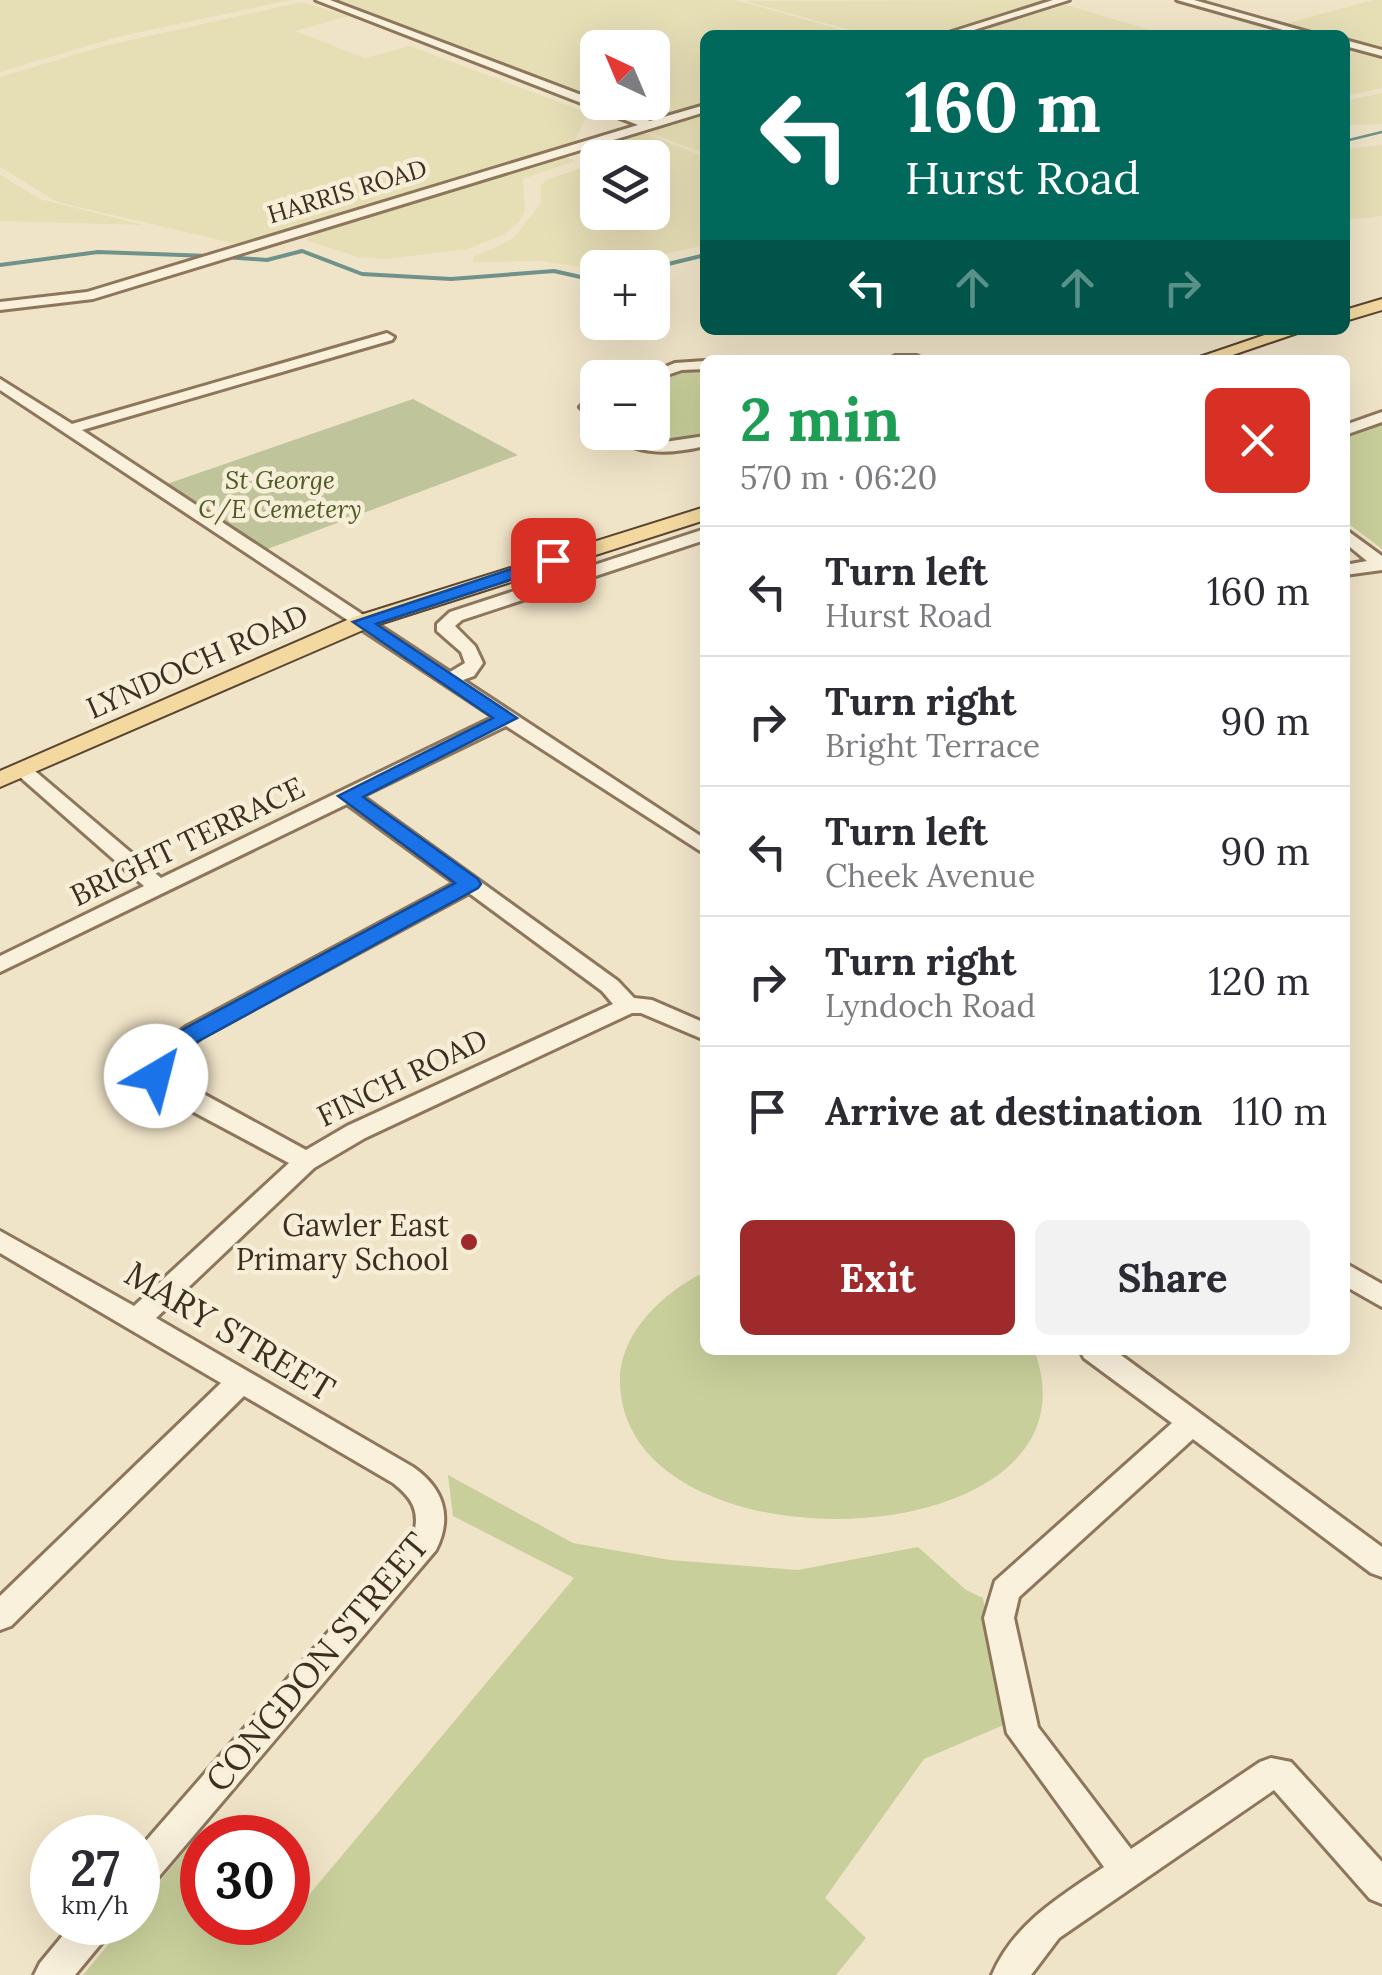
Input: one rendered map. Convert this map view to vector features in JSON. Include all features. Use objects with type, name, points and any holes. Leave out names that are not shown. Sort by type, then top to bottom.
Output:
[{"type":"main road","points":[[1350,314],[1382,304]]},
{"type":"main road","points":[[1216,355],[1281,335]]},
{"type":"main road","name":"LYNDOCH ROAD","points":[[11,775],[362,622],[700,515]]},
{"type":"street","points":[[321,0],[649,124]]},
{"type":"street","points":[[964,30],[1064,0]]},
{"type":"street","points":[[1182,0],[1294,30]]},
{"type":"street","points":[[1350,44],[1382,53]]},
{"type":"street","name":"HARRIS ROAD","points":[[0,306],[88,296],[700,109]]},
{"type":"street","points":[[70,429],[369,348],[387,337]]},
{"type":"street","points":[[670,369],[700,365]]},
{"type":"street","points":[[0,383],[700,845]]},
{"type":"street","points":[[1350,428],[1382,418]]},
{"type":"street","points":[[670,445],[700,441]]},
{"type":"street","points":[[448,679],[467,672],[474,663],[469,650],[446,631],[446,624],[456,616],[700,536]]},
{"type":"street","points":[[1350,538],[1381,565]]},
{"type":"street","points":[[1350,569],[1381,565]]},
{"type":"street","name":"BRIGHT TERRACE","points":[[0,965],[507,718]]},
{"type":"street","points":[[11,775],[160,888]]},
{"type":"street","points":[[348,796],[623,996],[628,1006],[644,1005],[700,1030]]},
{"type":"street","points":[[305,1162],[166,1087],[156,1076],[158,1059],[194,1032],[470,884]]},
{"type":"street","name":"FINCH ROAD","points":[[138,1319],[305,1162],[356,1132],[628,1006]]},
{"type":"street","name":"MARY STREET","points":[[0,1240],[422,1488]]},
{"type":"street","points":[[1350,1276],[1382,1298]]},
{"type":"street","points":[[1101,1355],[1382,1564]]},
{"type":"street","points":[[0,1616],[240,1382]]},
{"type":"street","points":[[1126,1870],[1023,1733],[998,1618],[1006,1590],[1190,1423]]},
{"type":"street","name":"CONGDON STREET","points":[[160,1849],[426,1541],[432,1514],[422,1488]]},
{"type":"street","points":[[1009,1975],[1047,1926],[1272,1773],[1280,1773],[1382,1887]]},
{"type":"street","points":[[52,1975],[77,1945]]},
{"type":"shaded area","points":[[0,0],[291,0],[117,37],[0,72]]},
{"type":"shaded area","points":[[335,0],[735,0],[842,30],[700,30],[700,104],[670,112],[670,30],[580,30],[580,95]]},
{"type":"shaded area","points":[[1044,0],[945,30],[850,30],[746,1]]},
{"type":"shaded area","points":[[1382,0],[1382,50],[1350,41],[1350,30],[1311,30],[1288,23]]},
{"type":"shaded area","points":[[302,2],[348,16],[295,31],[365,58],[410,46],[580,110],[580,120],[585,120],[575,141],[237,244],[57,202],[0,167],[0,77],[104,46]]},
{"type":"shaded area","points":[[1066,5],[1150,30],[982,30]]},
{"type":"shaded area","points":[[1350,51],[1382,60],[1382,88],[1350,95]]},
{"type":"shaded area","points":[[1382,93],[1382,124],[1350,126],[1350,100]]},
{"type":"shaded area","points":[[700,115],[700,152],[646,131]]},
{"type":"shaded area","points":[[644,133],[662,140],[623,140]]},
{"type":"shaded area","points":[[670,143],[700,155],[700,246],[670,252],[580,250],[580,267],[543,261],[473,262],[474,257],[513,239],[541,203],[541,185],[580,169],[580,230],[670,230]]},
{"type":"shaded area","points":[[1382,145],[1382,216],[1350,219],[1350,148]]},
{"type":"shaded area","points":[[567,157],[575,161],[523,179],[525,210],[519,222],[503,235],[467,249],[386,259],[358,257],[306,240],[314,233]]},
{"type":"shaded area","points":[[0,175],[40,199],[143,225],[0,221]]},
{"type":"green space","points":[[700,369],[700,436],[670,443],[670,373]]},
{"type":"green space","name":"St George C/E Cemetery","points":[[413,399],[518,455],[257,553],[158,487]]},
{"type":"green space","points":[[1382,422],[1382,549],[1350,525],[1350,433]]},
{"type":"green space","points":[[700,1275],[700,1355],[1034,1355],[1039,1419],[1003,1471],[938,1504],[857,1518],[772,1514],[696,1489],[641,1445],[620,1380],[622,1362],[636,1330],[661,1302]]},
{"type":"green space","points":[[448,1475],[573,1543],[670,1560],[798,1570],[918,1547],[966,1590],[983,1598],[1006,1724],[924,1759],[825,1898],[866,1938],[836,1975],[83,1975],[108,1945],[160,1945],[160,1881],[180,1857],[180,1945],[310,1945],[310,1894],[574,1578],[453,1516]]},
{"type":"waterway","points":[[1350,140],[1382,132]]},
{"type":"waterway","points":[[225,257],[267,260],[302,251],[362,274],[451,279],[554,271],[580,277]]},
{"type":"waterway","points":[[0,265],[98,252],[209,256]]},
{"type":"waterway","points":[[670,264],[700,256]]},
{"type":"place","name":"Gawler East Primary School","points":[[469,1242]]},
{"type":"route","points":[[156,1076],[158,1059],[175,1043],[470,884],[348,796],[507,718],[362,622],[553,560]]}]
